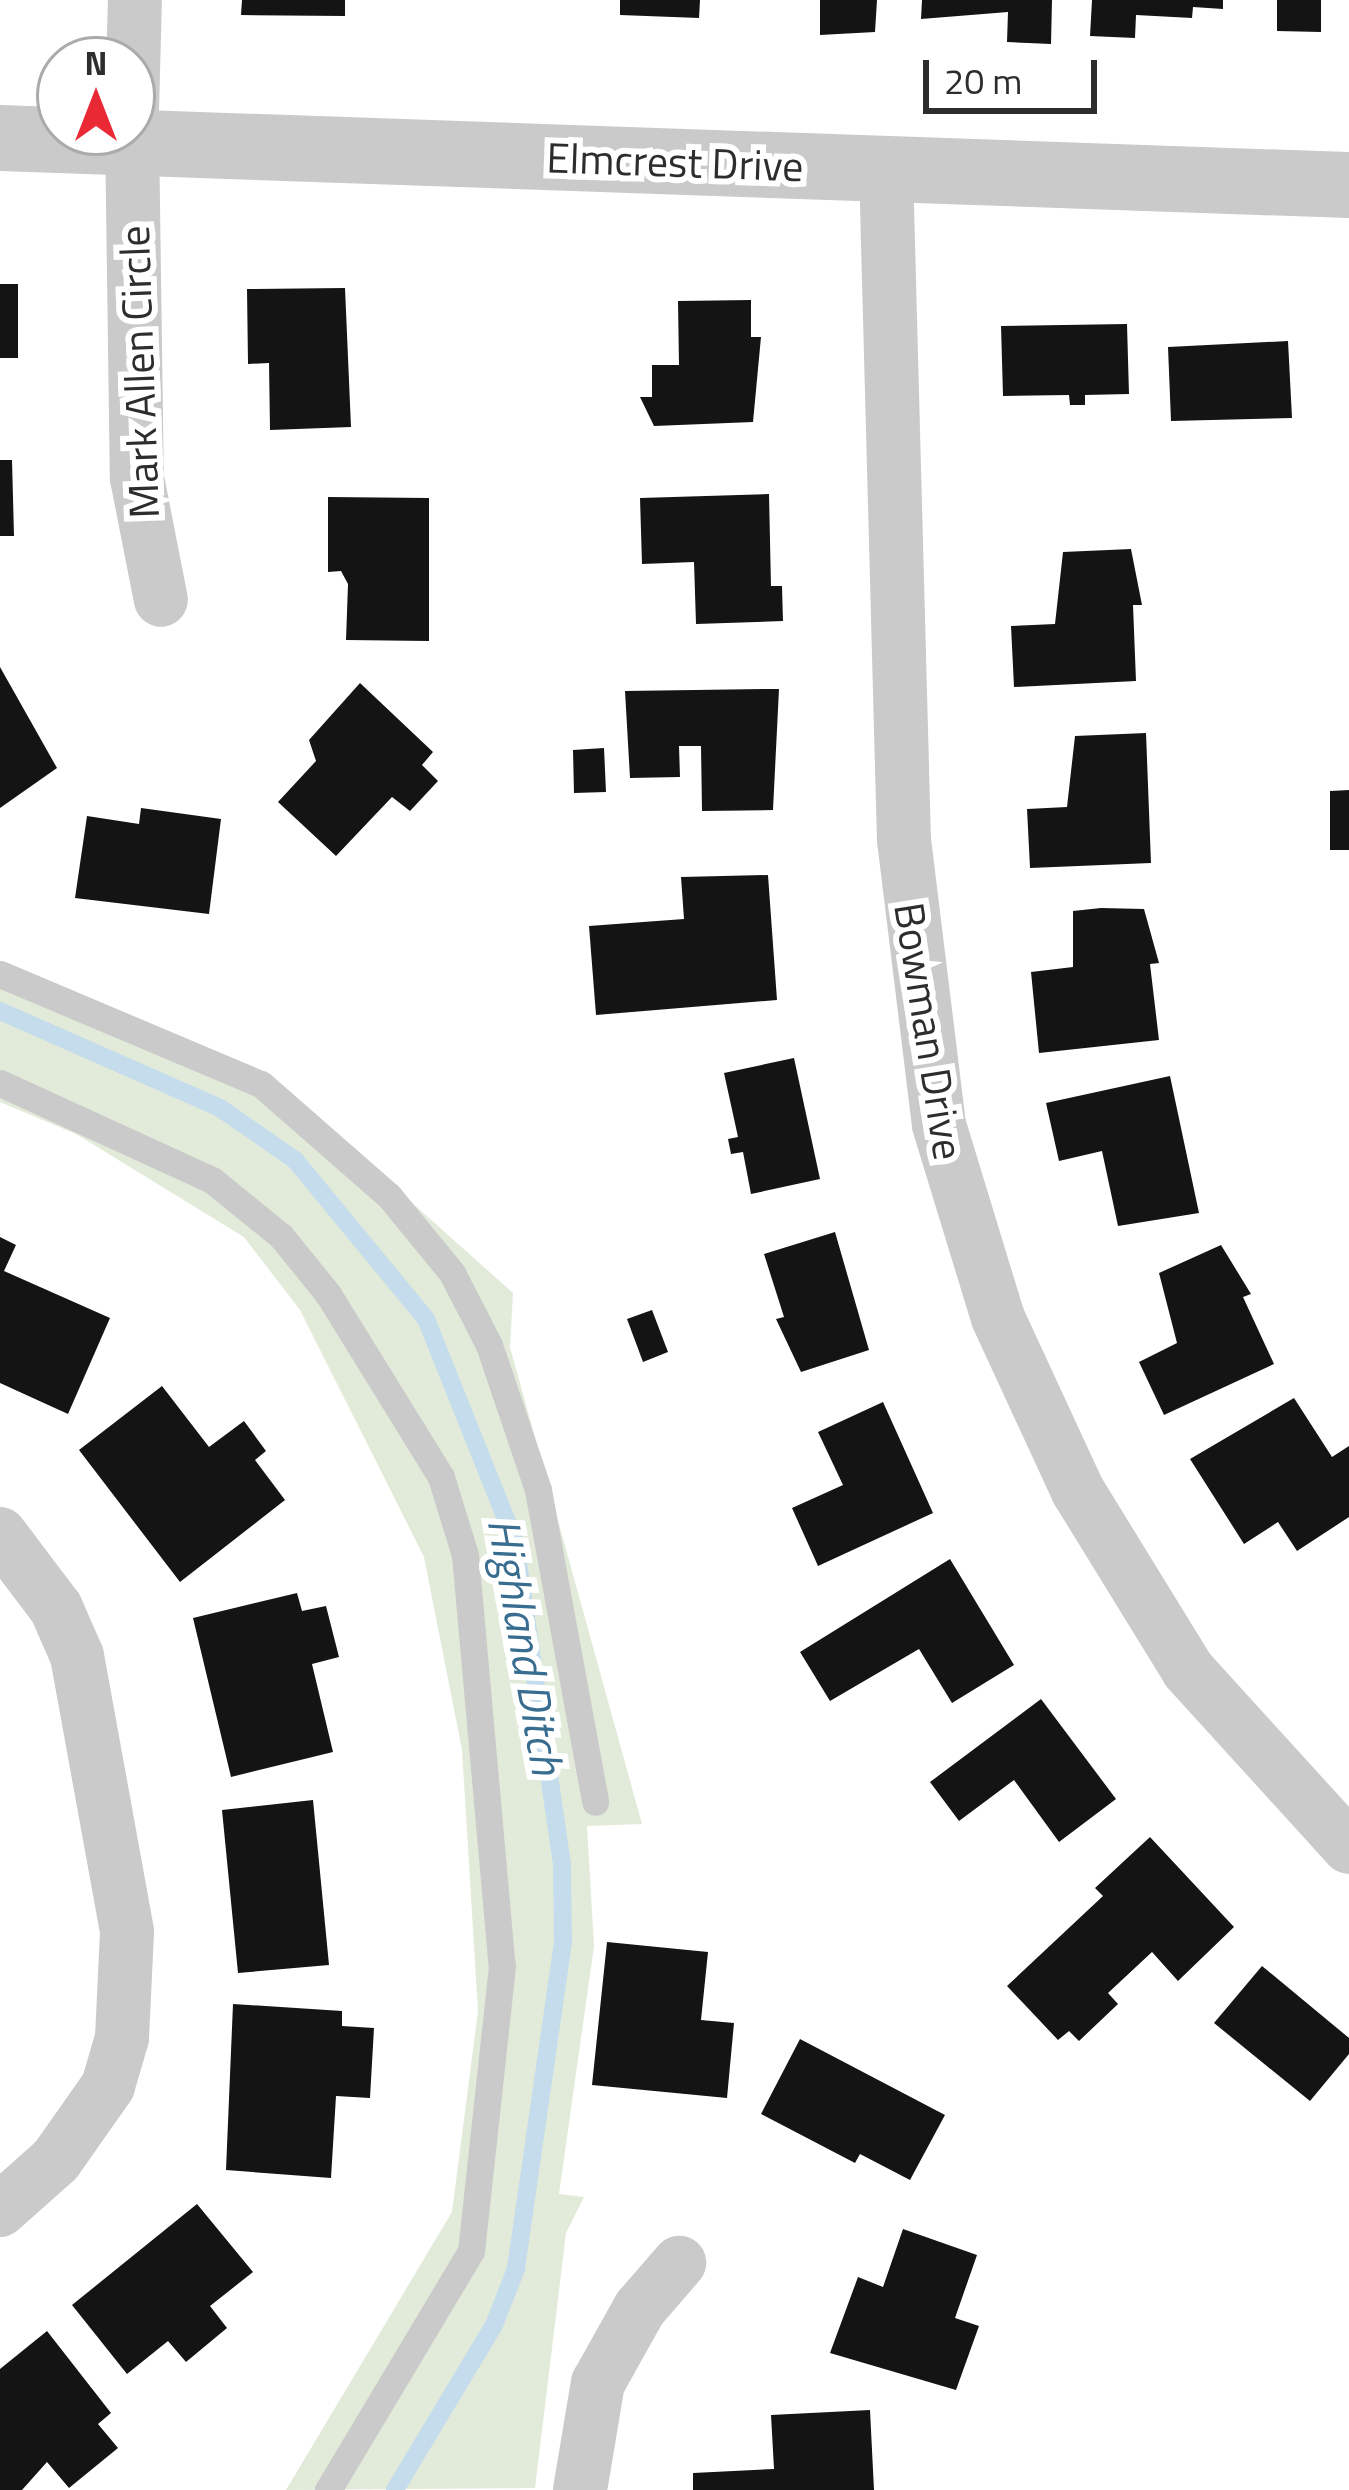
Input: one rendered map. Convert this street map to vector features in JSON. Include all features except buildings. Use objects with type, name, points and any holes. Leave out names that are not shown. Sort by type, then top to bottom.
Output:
[{"type":"street","name":"Mark Allen Circle","points":[[134,36],[135,0]]},
{"type":"street","name":"Elmcrest Drive","points":[[156,129],[886,169],[1349,185]]},
{"type":"street","name":"Elmcrest Drive","points":[[0,138],[36,135]]},
{"type":"street","name":"Mark Allen Circle","points":[[132,156],[137,478],[161,601]]},
{"type":"street","name":"Bowman Drive","points":[[886,169],[904,840],[923,1042],[944,1144],[1030,1401],[1128,1580],[1204,1688],[1349,1846]]},
{"type":"street","points":[[0,1534],[56,1608],[94,1713],[122,1876],[127,1988],[122,2038],[88,2122],[0,2210]]},
{"type":"street","points":[[580,2490],[598,2383],[640,2308],[679,2263]]},
{"type":"lane","points":[[0,974],[261,1084],[388,1196],[452,1274],[489,1346],[538,1490],[595,1802]]},
{"type":"lane","points":[[0,1083],[212,1180],[281,1236],[328,1294],[441,1477],[465,1555],[502,1966],[471,2251],[328,2490]]},
{"type":"green space","points":[[0,962],[270,1076],[513,1293],[510,1347],[642,1824],[587,1826],[594,1946],[559,2194],[584,2197],[566,2233],[535,2488],[286,2490],[452,2212],[478,2011],[462,1750],[424,1557],[300,1310],[244,1237],[76,1134],[0,1102]]},
{"type":"waterway","name":"Highland Ditch","points":[[0,1011],[220,1108],[295,1160],[426,1319],[515,1542],[562,1864],[563,1942],[516,2269],[494,2325],[395,2490]]}]
